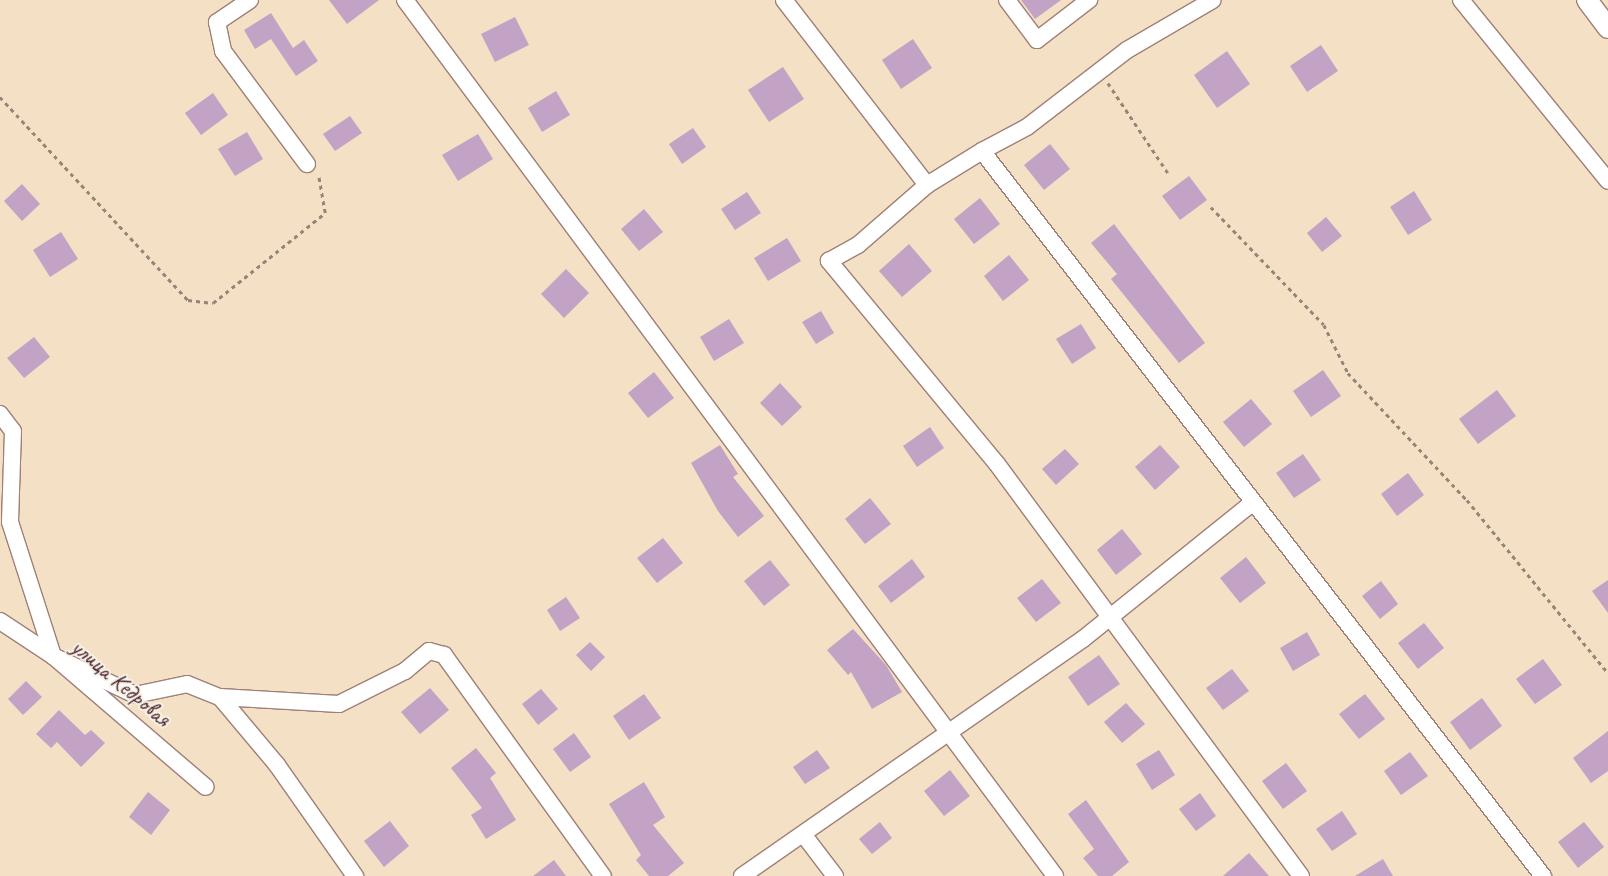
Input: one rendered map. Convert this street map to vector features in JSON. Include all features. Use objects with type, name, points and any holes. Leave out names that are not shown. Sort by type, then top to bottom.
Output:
[{"type":"main road","points":[[1586,0],[1608,28]]},
{"type":"street","points":[[250,0],[217,22],[223,51],[307,164]]},
{"type":"street","points":[[405,0],[1054,876]]},
{"type":"street","points":[[784,0],[927,185]]},
{"type":"street","points":[[1008,0],[1037,40],[1085,1]]},
{"type":"street","points":[[1213,0],[1100,71],[1027,127],[982,151],[927,185],[858,245],[829,262],[997,464],[1301,876]]},
{"type":"street","points":[[1461,0],[1608,182]]},
{"type":"street","points":[[982,151],[1132,340],[1252,502],[1543,876]]},
{"type":"street","points":[[0,414],[13,431],[10,522],[53,656],[135,695],[187,684],[220,697],[339,704],[405,671],[429,651],[444,655],[603,876]]},
{"type":"street","points":[[742,876],[949,733],[1110,618],[1252,502]]},
{"type":"street","name":"улица Кедровая","points":[[0,621],[53,656],[206,787]]},
{"type":"street","points":[[220,697],[277,764],[356,876]]},
{"type":"street","points":[[803,834],[835,876]]},
{"type":"path","points":[[1100,71],[1168,173]]},
{"type":"path","points":[[0,97],[188,300],[213,303],[325,213],[318,176],[307,164]]},
{"type":"path","points":[[1211,207],[1324,324],[1348,373],[1467,500],[1608,674]]},
{"type":"building","points":[[329,0],[379,0],[347,24]]},
{"type":"building","points":[[1021,0],[1061,0],[1035,19]]},
{"type":"building","points":[[271,13],[293,48],[304,40],[318,61],[296,76],[271,39],[255,49],[244,30]]},
{"type":"building","points":[[515,17],[529,45],[495,62],[481,34]]},
{"type":"building","points":[[913,39],[932,68],[901,89],[882,60]]},
{"type":"building","points":[[1321,45],[1338,71],[1307,92],[1290,66]]},
{"type":"building","points":[[1227,51],[1250,84],[1217,108],[1194,75]]},
{"type":"building","points":[[783,67],[804,99],[769,122],[748,90]]},
{"type":"building","points":[[556,91],[570,115],[542,132],[528,108]]},
{"type":"building","points":[[213,93],[228,115],[201,135],[185,113]]},
{"type":"building","points":[[350,116],[362,133],[335,151],[323,134]]},
{"type":"building","points":[[693,128],[706,147],[682,164],[669,144]]},
{"type":"building","points":[[247,132],[263,159],[235,176],[218,149]]},
{"type":"building","points":[[478,134],[493,159],[458,181],[442,155]]},
{"type":"building","points":[[1050,144],[1070,169],[1044,190],[1024,165]]},
{"type":"building","points":[[1189,176],[1207,200],[1180,220],[1162,196]]},
{"type":"building","points":[[22,184],[40,204],[22,221],[4,201]]},
{"type":"building","points":[[1414,191],[1432,220],[1408,235],[1390,207]]},
{"type":"building","points":[[747,192],[761,213],[735,230],[721,209]]},
{"type":"building","points":[[980,198],[1000,224],[974,244],[954,219]]},
{"type":"building","points":[[644,209],[663,232],[639,251],[621,229]]},
{"type":"building","points":[[1326,217],[1342,236],[1322,252],[1307,233]]},
{"type":"building","points":[[1114,224],[1205,343],[1179,363],[1111,279],[1117,274],[1091,243]]},
{"type":"building","points":[[61,232],[78,259],[50,277],[33,250]]},
{"type":"building","points":[[787,238],[801,261],[768,281],[754,258]]},
{"type":"building","points":[[909,244],[932,271],[902,297],[879,271]]},
{"type":"building","points":[[1009,255],[1029,280],[1003,301],[984,276]]},
{"type":"building","points":[[566,269],[589,293],[564,318],[541,294]]},
{"type":"building","points":[[821,311],[834,333],[816,344],[802,322]]},
{"type":"building","points":[[729,319],[744,343],[714,361],[700,337]]},
{"type":"building","points":[[1081,324],[1096,348],[1072,364],[1056,339]]},
{"type":"building","points":[[34,337],[50,357],[24,378],[7,358]]},
{"type":"building","points":[[1323,370],[1341,396],[1311,417],[1293,391]]},
{"type":"building","points":[[654,372],[674,398],[648,418],[628,393]]},
{"type":"building","points":[[780,383],[802,407],[782,426],[760,403]]},
{"type":"building","points":[[1497,390],[1516,416],[1478,444],[1459,419]]},
{"type":"building","points":[[1251,399],[1272,424],[1244,447],[1223,422]]},
{"type":"building","points":[[930,427],[944,448],[917,467],[903,446]]},
{"type":"building","points":[[720,445],[738,474],[733,477],[764,516],[738,537],[718,511],[691,463]]},
{"type":"building","points":[[1160,445],[1180,467],[1155,490],[1135,467]]},
{"type":"building","points":[[1065,449],[1079,464],[1056,485],[1042,469]]},
{"type":"building","points":[[1303,454],[1321,480],[1294,498],[1276,473]]},
{"type":"building","points":[[1408,473],[1424,495],[1397,516],[1381,494]]},
{"type":"building","points":[[870,498],[891,524],[865,544],[845,519]]},
{"type":"building","points":[[1122,529],[1142,554],[1116,575],[1097,550]]},
{"type":"building","points":[[663,538],[683,563],[657,583],[637,558]]},
{"type":"building","points":[[1246,557],[1266,583],[1240,603],[1220,578]]},
{"type":"building","points":[[912,559],[925,577],[891,603],[878,586]]},
{"type":"building","points":[[770,560],[790,585],[764,606],[744,581]]},
{"type":"building","points":[[1042,579],[1061,603],[1036,622],[1017,598]]},
{"type":"building","points":[[1608,580],[1608,613],[1592,591]]},
{"type":"building","points":[[1381,581],[1398,604],[1380,619],[1362,596]]},
{"type":"building","points":[[566,597],[580,618],[560,631],[547,610]]},
{"type":"building","points":[[1424,623],[1444,648],[1418,669],[1398,643]]},
{"type":"building","points":[[853,629],[886,665],[902,692],[872,709],[851,672],[848,675],[827,650]]},
{"type":"building","points":[[1307,632],[1320,655],[1293,671],[1280,648]]},
{"type":"building","points":[[590,642],[605,657],[591,671],[576,655]]},
{"type":"building","points":[[1099,655],[1120,684],[1088,706],[1068,677]]},
{"type":"building","points":[[1543,659],[1562,685],[1535,704],[1516,679]]},
{"type":"building","points":[[1232,669],[1249,691],[1223,710],[1206,688]]},
{"type":"building","points":[[26,681],[42,697],[23,715],[8,699]]},
{"type":"building","points":[[430,688],[449,710],[420,734],[401,712]]},
{"type":"building","points":[[541,689],[558,709],[538,725],[522,704]]},
{"type":"building","points":[[644,694],[661,718],[629,740],[613,716]]},
{"type":"building","points":[[1365,694],[1385,719],[1359,739],[1339,714]]},
{"type":"building","points":[[1482,698],[1502,726],[1470,750],[1450,722]]},
{"type":"building","points":[[1126,703],[1145,724],[1122,743],[1104,722]]},
{"type":"building","points":[[59,710],[85,735],[91,730],[105,743],[81,767],[57,742],[51,748],[36,734]]},
{"type":"building","points":[[1608,731],[1608,771],[1591,783],[1573,758]]},
{"type":"building","points":[[574,733],[591,757],[570,772],[553,749]]},
{"type":"building","points":[[476,748],[496,773],[490,778],[516,820],[486,839],[471,815],[482,808],[451,768]]},
{"type":"building","points":[[817,750],[830,768],[805,784],[793,767]]},
{"type":"building","points":[[1159,750],[1175,775],[1152,790],[1136,764]]},
{"type":"building","points":[[1410,752],[1428,776],[1401,795],[1384,771]]},
{"type":"building","points":[[1286,763],[1307,791],[1283,809],[1262,781]]},
{"type":"building","points":[[950,770],[970,796],[944,816],[924,791]]},
{"type":"building","points":[[644,782],[665,817],[653,825],[684,863],[668,876],[649,876],[636,860],[641,855],[609,804]]},
{"type":"building","points":[[148,792],[170,810],[151,835],[129,817]]},
{"type":"building","points":[[1200,793],[1216,816],[1196,831],[1179,809]]},
{"type":"building","points":[[1086,800],[1129,862],[1112,876],[1098,876],[1083,858],[1094,849],[1068,814]]},
{"type":"building","points":[[1342,811],[1357,834],[1332,851],[1316,829]]},
{"type":"building","points":[[390,821],[409,846],[384,867],[364,841]]},
{"type":"building","points":[[880,822],[892,838],[872,854],[859,839]]},
{"type":"building","points":[[1584,822],[1604,847],[1578,868],[1558,842]]},
{"type":"building","points":[[1249,853],[1269,876],[1223,876]]},
{"type":"building","points":[[1383,859],[1393,876],[1355,876]]},
{"type":"building","points":[[554,860],[566,876],[533,876]]}]
